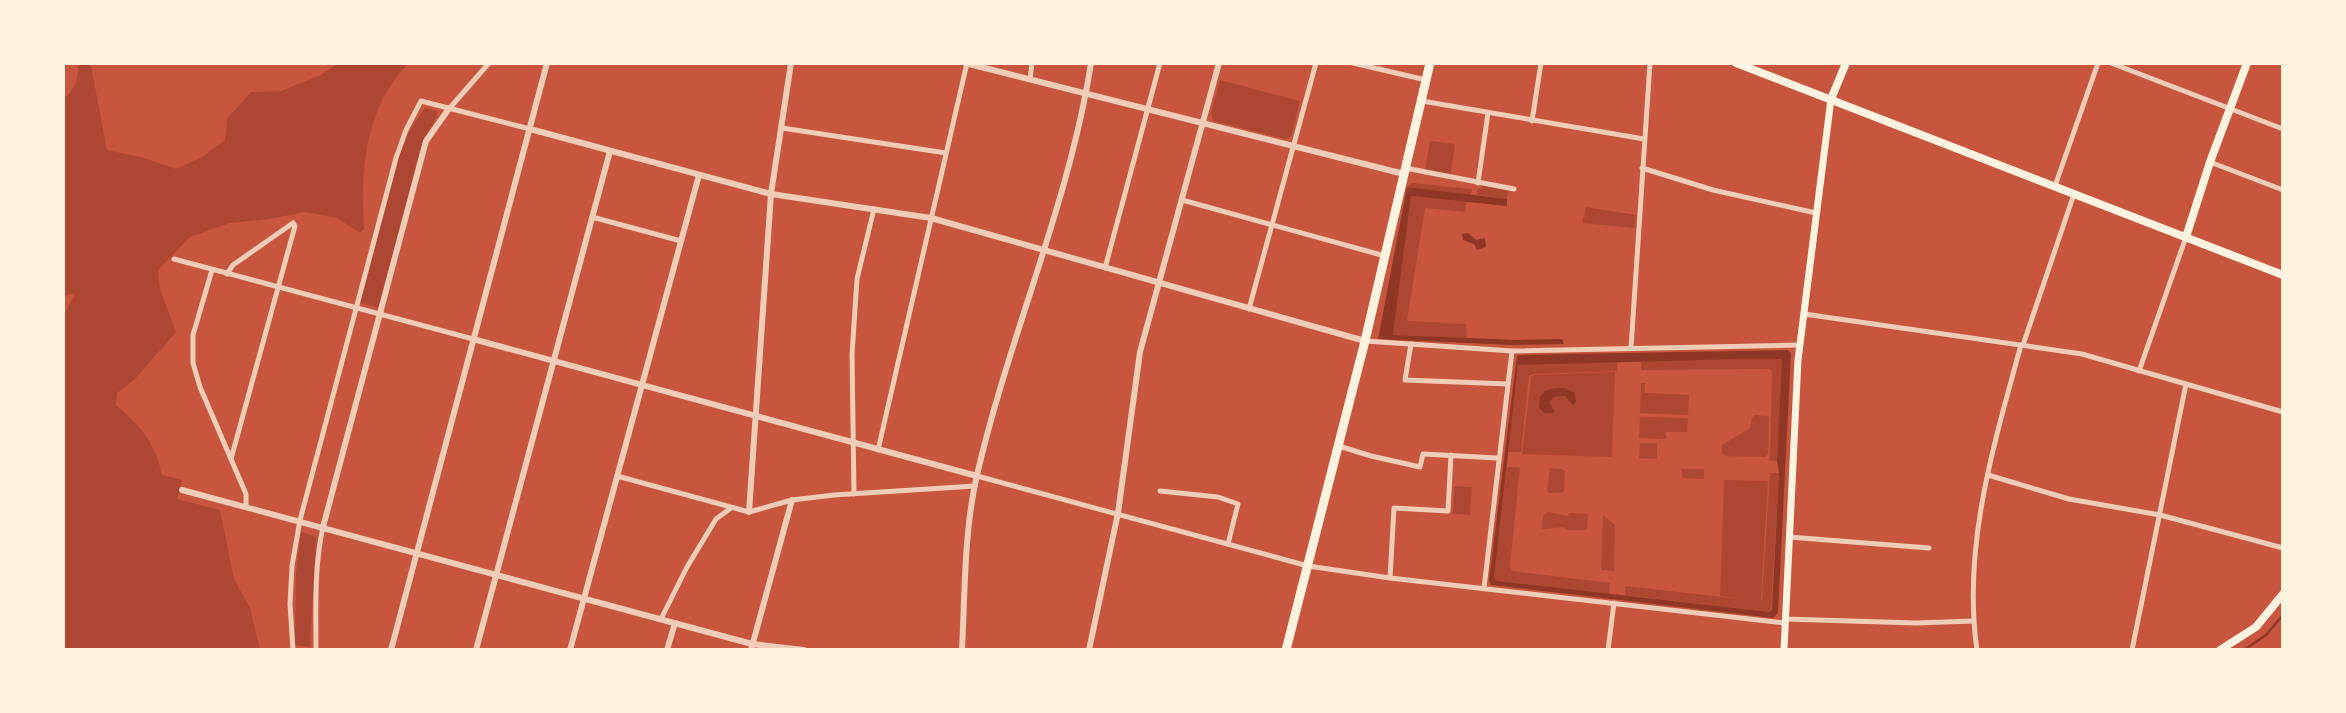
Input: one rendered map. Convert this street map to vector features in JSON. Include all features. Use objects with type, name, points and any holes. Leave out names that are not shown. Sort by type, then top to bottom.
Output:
[{"type":"highway","points":[[1286,650],[1365,341],[1430,63]]},
{"type":"main road","points":[[1736,63],[2283,275]]},
{"type":"main road","points":[[1784,650],[1799,345],[1831,99],[1846,63]]},
{"type":"main road","points":[[2186,237],[2210,162],[2247,63]]},
{"type":"main road","points":[[2221,650],[2256,627],[2283,594]]},
{"type":"street","points":[[316,650],[318,553],[323,527],[426,141],[448,110],[489,63]]},
{"type":"street","points":[[391,650],[415,551],[547,63]]},
{"type":"street","points":[[749,512],[771,194],[791,63]]},
{"type":"street","points":[[878,450],[966,63],[1293,146],[1405,171],[1514,189]]},
{"type":"street","points":[[1030,79],[1031,63]]},
{"type":"street","points":[[962,650],[968,538],[977,475],[999,393],[1073,152],[1091,63]]},
{"type":"street","points":[[1105,268],[1160,63]]},
{"type":"street","points":[[1089,650],[1118,513],[1140,352],[1219,63]]},
{"type":"street","points":[[1249,309],[1315,63]]},
{"type":"street","points":[[1353,63],[1426,80]]},
{"type":"street","points":[[1532,121],[1541,63]]},
{"type":"street","points":[[1631,348],[1650,63]]},
{"type":"street","points":[[2055,186],[2098,63]]},
{"type":"street","points":[[2111,63],[2283,129]]},
{"type":"street","points":[[293,650],[290,604],[292,566],[300,520],[396,158],[421,101],[771,194],[931,218],[1365,341],[1511,351],[1799,345]]},
{"type":"street","points":[[1422,101],[1644,139]]},
{"type":"street","points":[[1478,183],[1488,113]]},
{"type":"street","points":[[782,128],[946,153]]},
{"type":"street","points":[[476,650],[610,150]]},
{"type":"street","points":[[2210,162],[2283,190]]},
{"type":"street","points":[[1642,168],[1732,194],[1816,213]]},
{"type":"street","points":[[570,650],[699,175]]},
{"type":"street","points":[[1977,650],[1973,621],[1973,575],[1990,456],[2022,345],[2074,194]]},
{"type":"street","points":[[1182,200],[1385,256]]},
{"type":"street","points":[[854,494],[852,355],[857,279],[874,209]]},
{"type":"street","points":[[592,217],[681,241]]},
{"type":"street","points":[[227,274],[233,265],[293,223],[295,226],[231,459]]},
{"type":"street","points":[[2139,371],[2186,237]]},
{"type":"street","points":[[174,259],[1308,566],[1390,578],[1785,622],[1973,621]]},
{"type":"street","points":[[212,270],[193,335],[192,363],[246,494],[246,506]]},
{"type":"street","points":[[1804,314],[2082,354],[2283,412]]},
{"type":"street","points":[[1411,344],[1405,380],[1508,384]]},
{"type":"street","points":[[1484,588],[1511,351]]},
{"type":"street","points":[[2133,650],[2186,384]]},
{"type":"street","points":[[1339,446],[1420,467],[1423,454],[1497,458]]},
{"type":"street","points":[[1390,578],[1394,508],[1448,511],[1451,455]]},
{"type":"street","points":[[1988,475],[2069,499],[2160,515],[2283,548]]},
{"type":"street","points":[[617,476],[749,512],[792,500],[975,486]]},
{"type":"street","points":[[182,490],[497,573],[752,647],[803,650]]},
{"type":"street","points":[[1160,491],[1218,497],[1238,504],[1228,544]]},
{"type":"street","points":[[752,647],[792,500]]},
{"type":"street","points":[[661,619],[687,566],[716,519],[731,508]]},
{"type":"street","points":[[1789,537],[1929,548]]},
{"type":"street","points":[[1608,650],[1614,603]]},
{"type":"street","points":[[667,650],[675,623]]},
{"type":"shaded area","points":[[78,63],[91,66],[107,150],[144,158],[176,169],[204,156],[225,140],[227,119],[251,92],[281,91],[321,75],[338,63],[409,63],[394,80],[383,99],[368,140],[363,184],[364,229],[360,233],[337,218],[305,212],[230,223],[190,237],[158,270],[160,289],[176,332],[134,380],[117,393],[116,405],[151,444],[162,475],[182,480],[177,499],[220,510],[234,579],[250,608],[260,650],[63,650],[63,316],[76,293],[63,296],[63,99],[71,92],[75,83]]},
{"type":"shaded area","points":[[1220,80],[1300,101],[1291,137],[1285,139],[1213,121],[1211,113]]},
{"type":"shaded area","points":[[425,108],[436,111],[437,116],[424,139],[379,308],[360,303],[402,147]]},
{"type":"shaded area","points":[[1430,141],[1455,144],[1451,174],[1425,170]]},
{"type":"shaded area","points":[[1412,183],[1472,189],[1471,195],[1407,187]]},
{"type":"shaded area","points":[[1482,185],[1508,190],[1507,199],[1477,195],[1477,189],[1481,189]]},
{"type":"shaded area","points":[[1407,187],[1507,199],[1507,206],[1411,196],[1393,335],[1562,339],[1564,344],[1513,345],[1378,339]]},
{"type":"shaded area","points":[[1411,196],[1466,202],[1465,212],[1425,208],[1407,321],[1466,324],[1467,338],[1393,335]]},
{"type":"shaded area","points":[[1586,207],[1636,215],[1635,228],[1582,223]]},
{"type":"shaded area","points":[[1468,233],[1476,240],[1485,238],[1486,247],[1477,250],[1474,244],[1463,240],[1462,234]]},
{"type":"shaded area","points":[[1787,350],[1791,353],[1778,613],[1773,618],[1491,585],[1489,580],[1517,355]],"holes":[[[1782,359],[1777,461],[1779,473],[1770,612],[1497,581],[1494,578],[1518,365]]]},
{"type":"shaded area","points":[[1782,359],[1777,461],[1768,460],[1770,369],[1641,370],[1641,361]]},
{"type":"shaded area","points":[[1617,362],[1617,371],[1529,376],[1521,452],[1508,452],[1518,364]]},
{"type":"shaded area","points":[[1615,372],[1612,457],[1522,454],[1531,377]]},
{"type":"shaded area","points":[[1641,383],[1645,383],[1645,393],[1689,395],[1688,415],[1640,413]]},
{"type":"shaded area","points":[[1556,388],[1575,393],[1576,402],[1573,405],[1565,396],[1554,397],[1549,402],[1553,413],[1544,413],[1539,407],[1540,397],[1545,391]]},
{"type":"shaded area","points":[[1755,415],[1769,418],[1768,454],[1765,457],[1725,456],[1722,453],[1722,445],[1750,428]]},
{"type":"shaded area","points":[[1640,417],[1688,418],[1687,432],[1666,432],[1666,439],[1639,438]]},
{"type":"shaded area","points":[[1640,443],[1657,443],[1657,459],[1639,458]]},
{"type":"shaded area","points":[[1507,467],[1520,467],[1510,566],[1512,571],[1610,583],[1609,594],[1497,581],[1494,578]]},
{"type":"shaded area","points":[[1550,468],[1565,471],[1564,491],[1561,493],[1549,493],[1547,490]]},
{"type":"shaded area","points":[[1682,469],[1704,469],[1704,479],[1682,478]]},
{"type":"shaded area","points":[[1770,473],[1779,473],[1771,612],[1625,595],[1625,586],[1749,600],[1720,596],[1724,480],[1768,481],[1761,599],[1758,601],[1762,600]]},
{"type":"shaded area","points":[[1454,486],[1472,487],[1470,515],[1453,514]]},
{"type":"shaded area","points":[[1548,512],[1567,516],[1570,513],[1588,514],[1587,530],[1565,530],[1564,527],[1542,529],[1543,516]]},
{"type":"shaded area","points":[[1603,515],[1615,525],[1614,571],[1601,570]]},
{"type":"shaded area","points":[[301,532],[316,537],[310,647],[295,645],[296,573]]},
{"type":"waterway","points":[[2244,650],[2266,635],[2283,615]]}]
